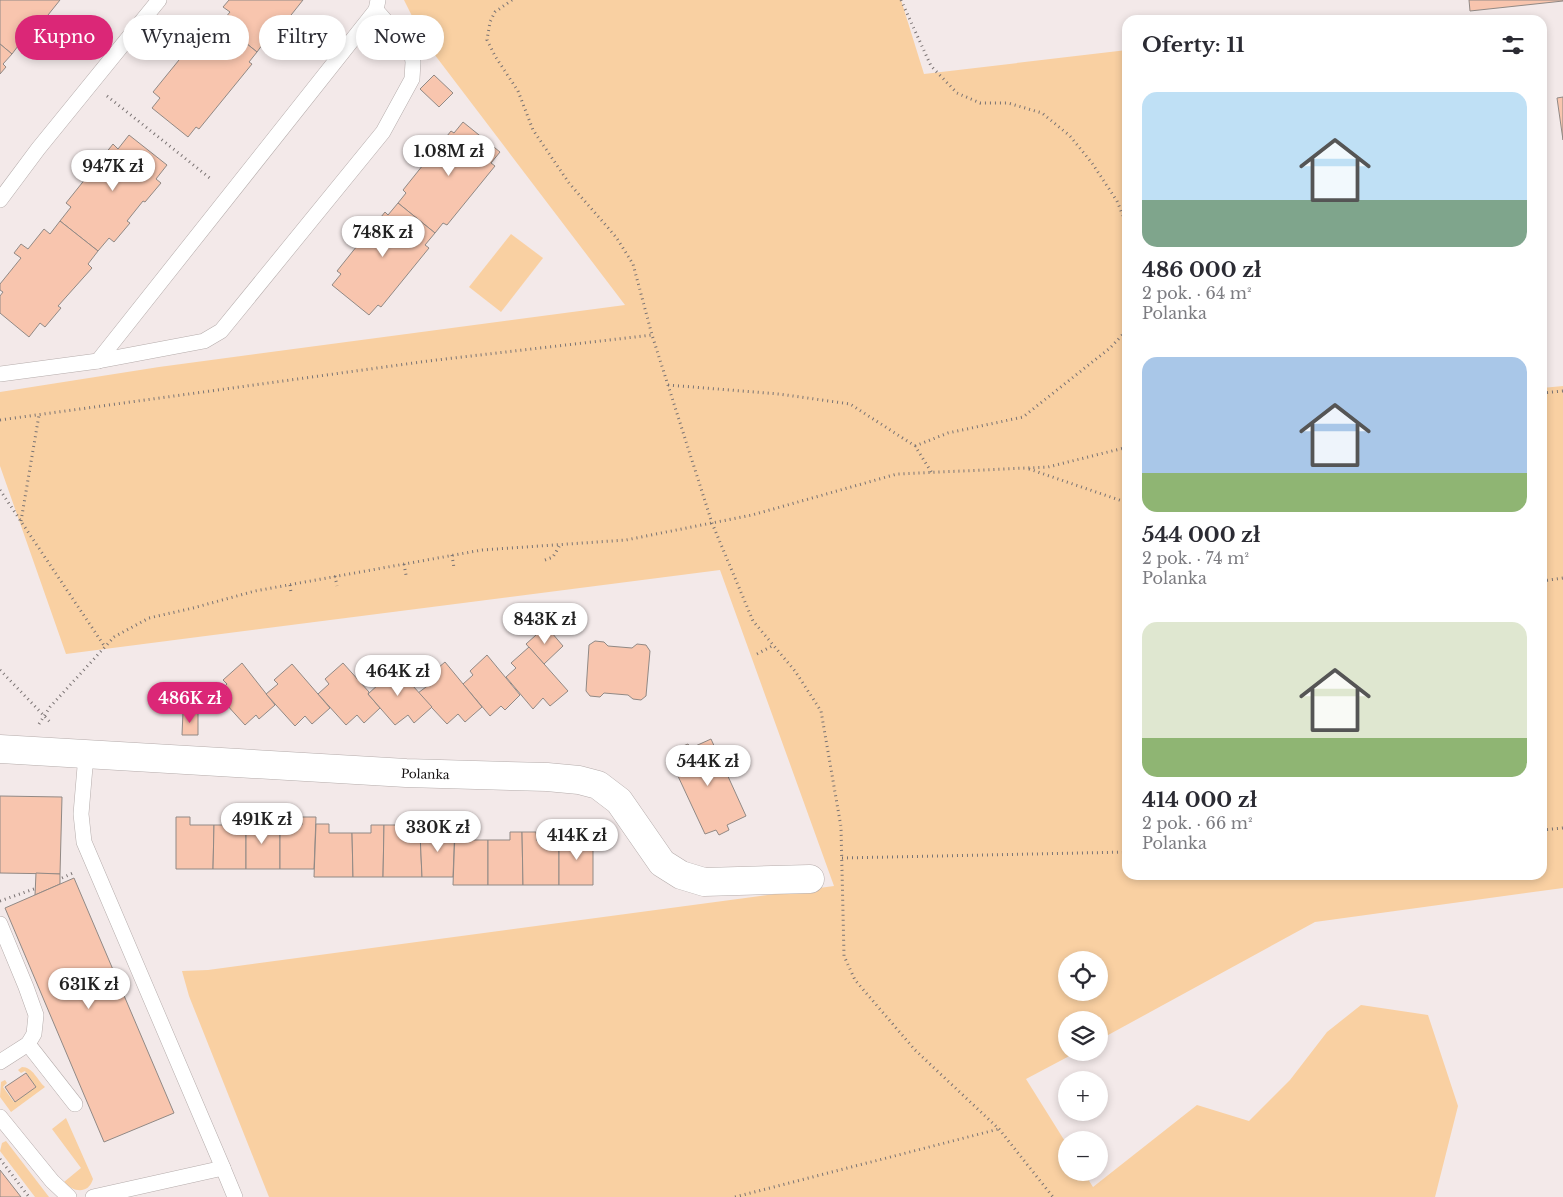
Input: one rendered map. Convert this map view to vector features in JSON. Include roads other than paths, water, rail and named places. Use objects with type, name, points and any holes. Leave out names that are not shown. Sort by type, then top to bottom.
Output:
[{"type":"street","name":"Polanka","points":[[10,750],[406,773],[547,777],[579,780],[598,786],[619,801],[662,863],[681,875],[704,882],[810,878]]},
{"type":"lane","points":[[0,200],[159,0]]},
{"type":"lane","points":[[0,374],[98,361],[204,341],[221,331],[383,132],[412,79],[413,62],[411,50],[377,5],[98,361]]},
{"type":"lane","points":[[86,755],[81,814],[84,842],[235,1197]]},
{"type":"lane","points":[[0,924],[36,1015],[34,1034],[28,1044],[0,1062]]},
{"type":"lane","points":[[28,1044],[75,1104]]},
{"type":"lane","points":[[0,1117],[52,1182],[69,1197]]},
{"type":"lane","points":[[93,1197],[223,1168]]}]
